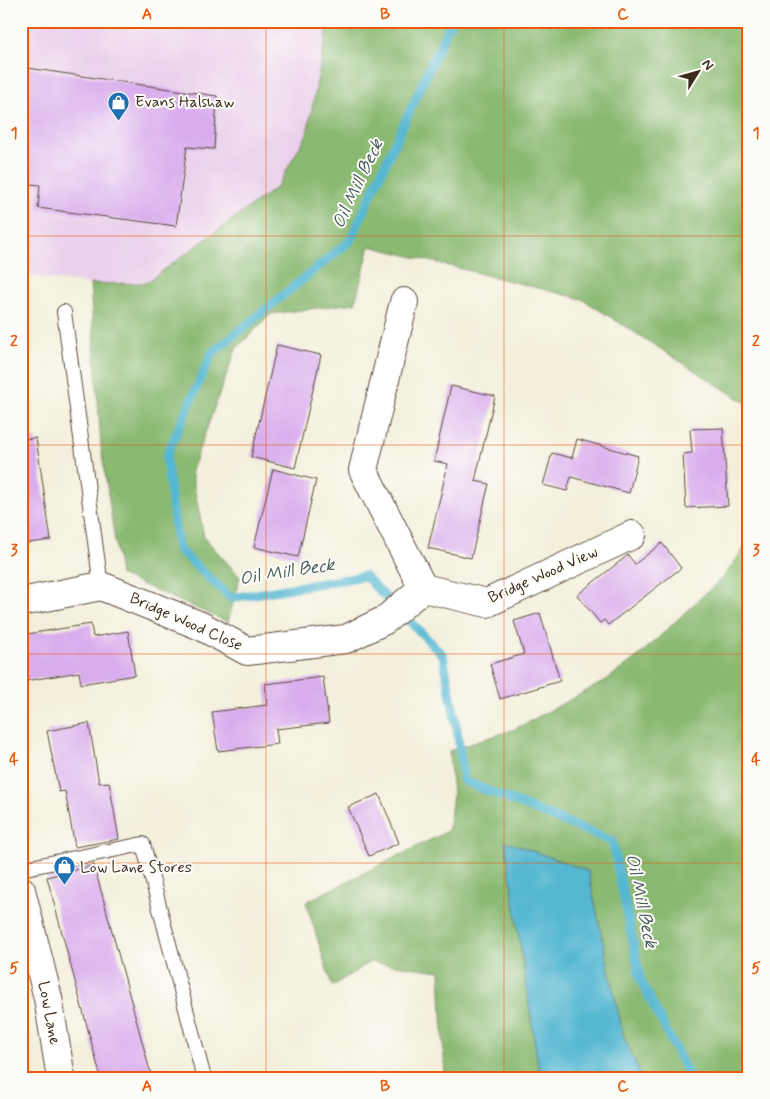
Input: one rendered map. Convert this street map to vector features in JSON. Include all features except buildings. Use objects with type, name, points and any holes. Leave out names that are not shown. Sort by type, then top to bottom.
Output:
[{"type":"street","points":[[404,302],[363,470],[423,588]]},
{"type":"street","name":"Bridge Wood View","points":[[423,588],[487,603],[632,535]]},
{"type":"street","points":[[21,602],[101,586]]},
{"type":"street","name":"Bridge Wood Close","points":[[101,586],[201,626],[247,650],[346,639],[385,620],[423,588]]},
{"type":"street","name":"Low Lane","points":[[21,890],[48,998],[61,1078]]},
{"type":"lane","points":[[64,312],[101,586]]},
{"type":"lane","points":[[21,869],[143,844],[204,1078]]},
{"type":"shaded area","points":[[21,21],[329,21],[307,134],[277,187],[146,283],[90,284],[21,275]]},
{"type":"green space","points":[[329,21],[749,21],[749,405],[582,299],[370,246],[355,303],[271,314],[236,349],[191,471],[204,537],[240,577],[228,622],[120,575],[101,446],[90,284],[146,283],[277,187],[307,134]]},
{"type":"green space","points":[[749,541],[749,1078],[642,1078],[623,1035],[588,871],[505,841],[540,1078],[445,1078],[440,971],[370,962],[332,986],[306,902],[448,831],[453,795],[449,751],[515,729],[605,681],[641,654],[726,574]]},
{"type":"water","points":[[505,841],[588,871],[623,1035],[642,1078],[540,1078]]},
{"type":"waterway","name":"Oil Mill Beck","points":[[451,21],[350,241],[212,353],[166,457],[178,549],[231,598],[365,576],[443,655],[464,781],[612,841],[641,981],[690,1078]]},
{"type":"place","name":"Evans Halshaw","points":[[119,121]]},
{"type":"place","name":"Low Lane Stores","points":[[64,886]]}]
